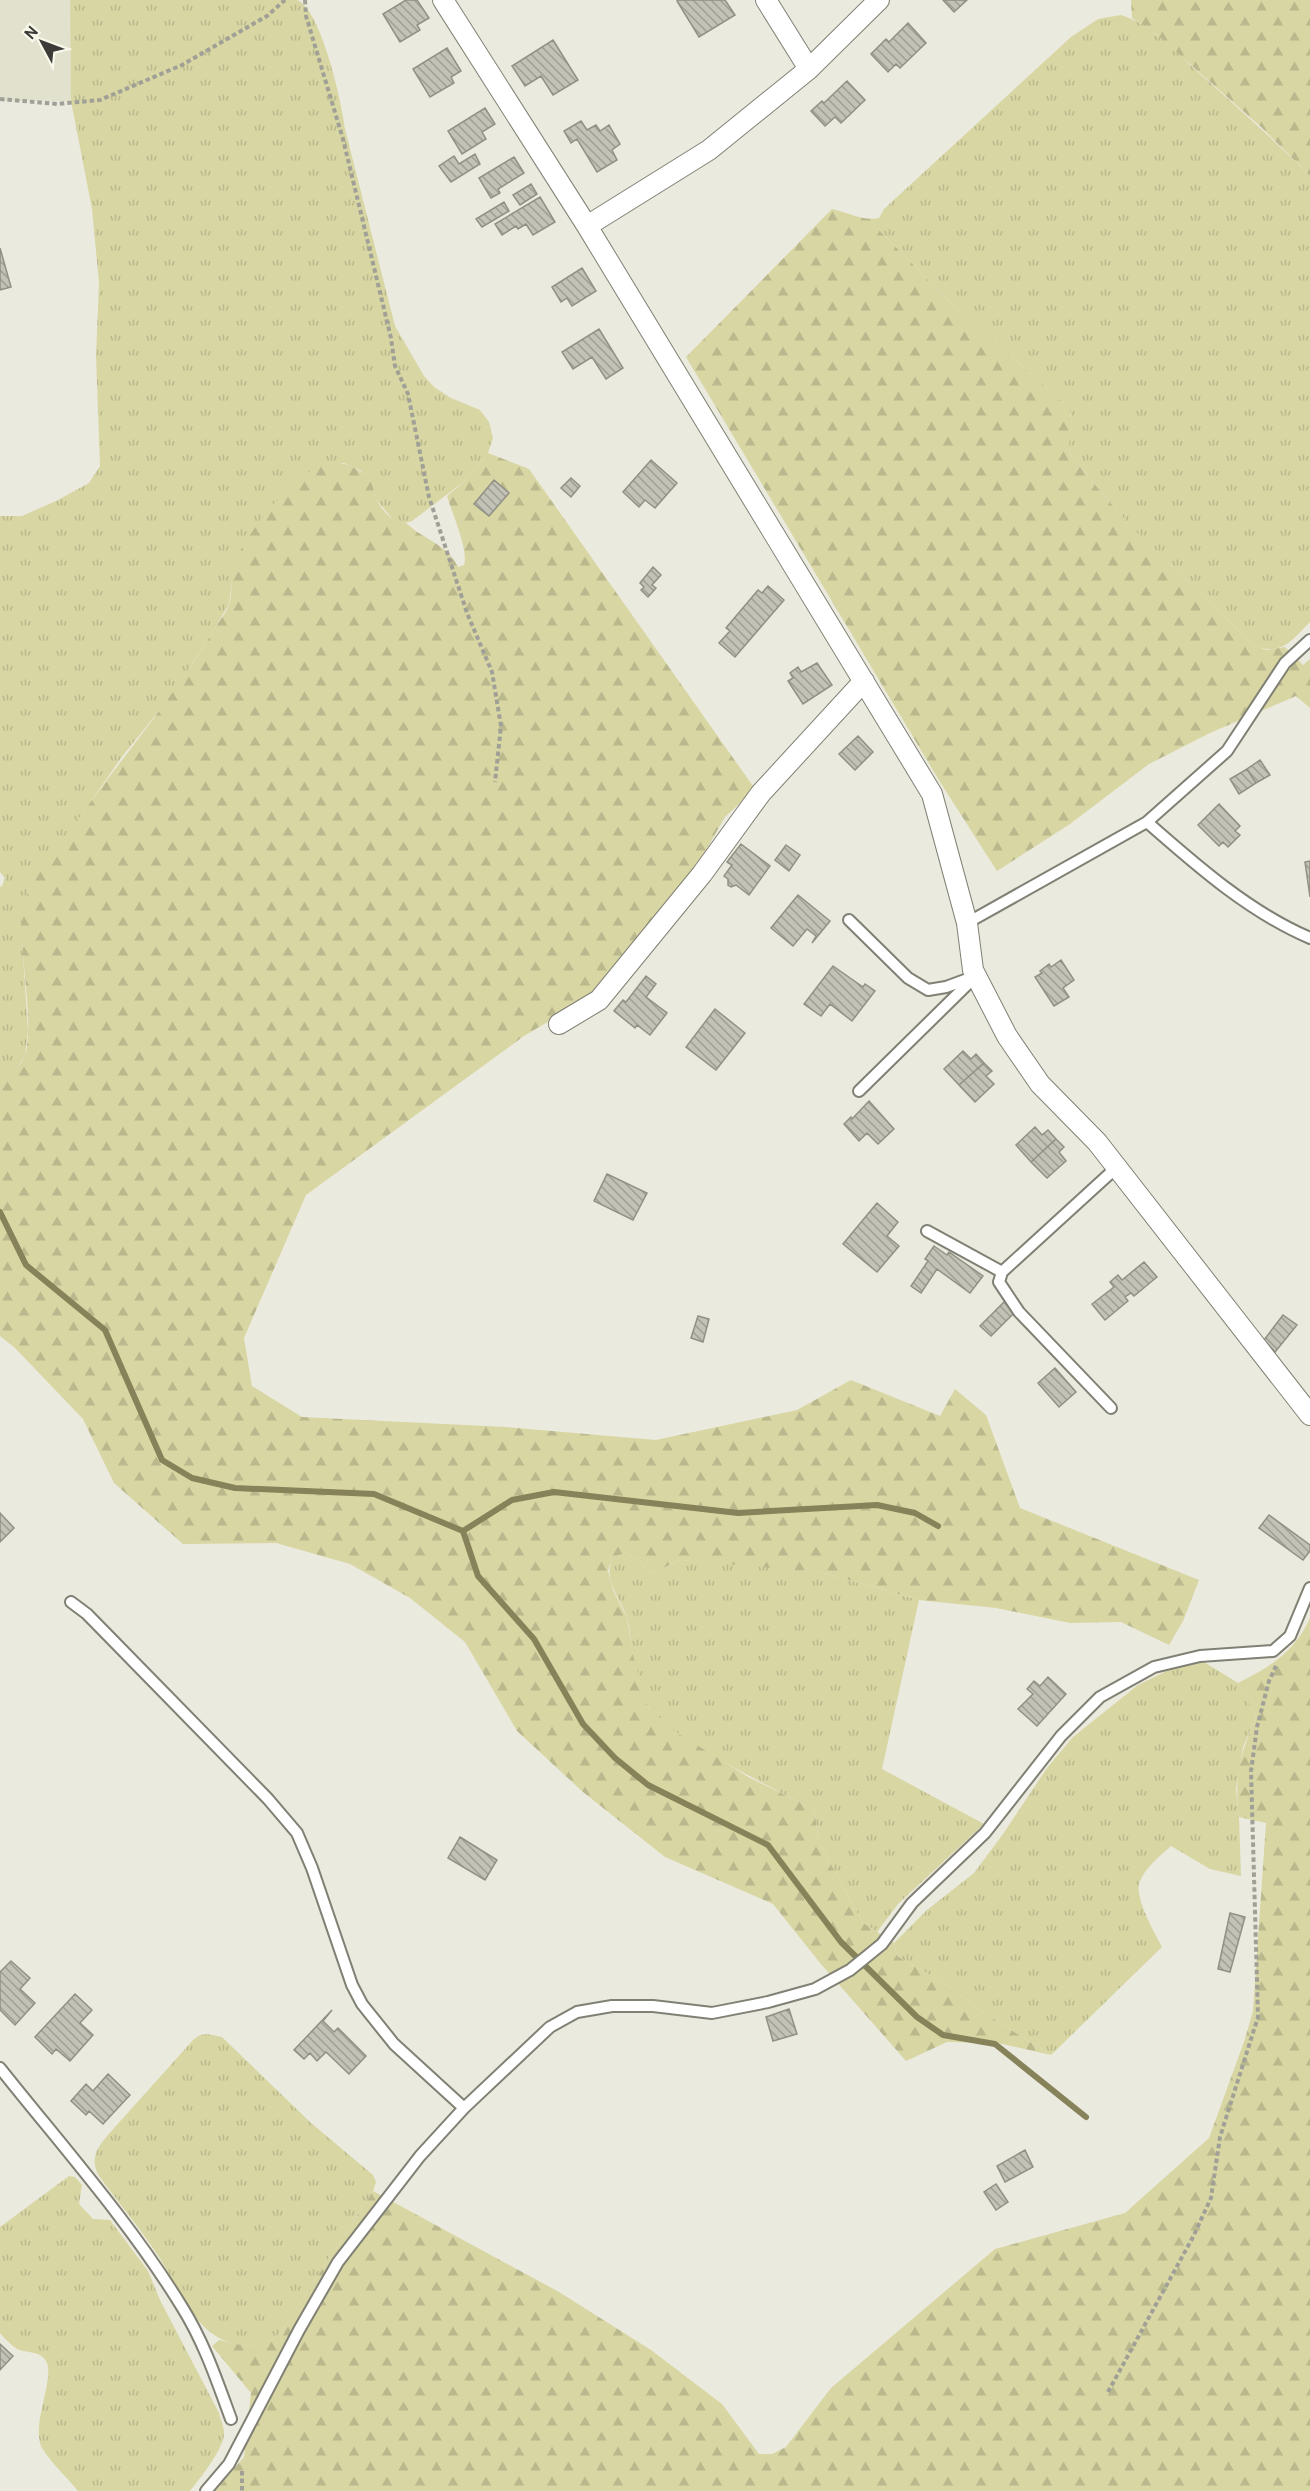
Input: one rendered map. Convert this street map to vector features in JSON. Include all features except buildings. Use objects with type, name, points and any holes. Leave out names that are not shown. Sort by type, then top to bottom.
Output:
[{"type":"street","points":[[443,0],[587,226],[932,794],[967,923],[976,976],[1007,1036],[1040,1084],[1097,1142],[1310,1415]]},
{"type":"street","points":[[766,0],[809,69]]},
{"type":"street","points":[[587,226],[709,150],[809,69],[879,0]]},
{"type":"street","points":[[560,1024],[599,1000],[702,874],[761,793],[864,681]]},
{"type":"lane","points":[[967,923],[1147,822],[1227,751],[1285,663],[1310,640]]},
{"type":"lane","points":[[1147,822],[1179,850],[1253,907],[1280,924],[1310,938]]},
{"type":"lane","points":[[849,920],[908,978],[928,990],[946,987],[976,976]]},
{"type":"lane","points":[[859,1091],[976,976]]},
{"type":"lane","points":[[1111,1408],[1019,1312],[999,1282],[1002,1272],[1117,1167]]},
{"type":"lane","points":[[927,1231],[1002,1272]]},
{"type":"lane","points":[[206,2491],[229,2464],[294,2340],[339,2262],[420,2156],[464,2108],[550,2027],[577,2012],[612,2006],[653,2006],[712,2013],[768,2002],[815,1989],[850,1970],[882,1944],[912,1903],[985,1833],[1061,1736],[1100,1697],[1154,1667],[1200,1656],[1273,1651],[1290,1636],[1310,1588]]},
{"type":"lane","points":[[71,1602],[94,1621],[268,1799],[297,1833],[312,1868],[352,1985],[362,2004],[394,2044],[464,2108]]},
{"type":"lane","points":[[0,2068],[132,2232],[182,2306],[214,2371],[231,2419]]},
{"type":"path","points":[[0,99],[57,104],[81,104],[100,100],[182,65],[267,16],[285,0]]},
{"type":"path","points":[[305,0],[306,16],[343,139],[388,327],[395,366],[408,394],[429,496],[467,614],[492,672],[501,726],[495,782]]},
{"type":"path","points":[[1108,2392],[1193,2237],[1210,2198],[1220,2137],[1258,2017],[1251,1771],[1257,1727],[1269,1681],[1290,1636]]},
{"type":"shaded area","points":[[0,0],[70,0],[71,101],[0,101]]},
{"type":"green space","points":[[70,0],[297,0],[306,7],[322,38],[335,79],[345,129],[395,326],[424,376],[434,387],[451,398],[480,410],[489,422],[493,438],[488,453],[466,480],[412,521],[401,524],[395,522],[375,498],[372,484],[360,470],[344,463],[328,463],[234,564],[229,604],[209,638],[174,692],[121,758],[28,892],[21,924],[28,1031],[25,1055],[18,1067],[10,1073],[0,1073],[0,887],[5,878],[0,872],[0,516],[22,516],[56,501],[89,483],[100,466],[96,356],[99,283],[92,209],[71,101]]},
{"type":"green space","points":[[1131,0],[1310,0],[1310,176],[1261,127],[1156,34],[1132,18]]},
{"type":"green space","points":[[1121,15],[1132,19],[1162,39],[1310,176],[1310,622],[1292,640],[1280,648],[1264,649],[1255,646],[1131,527],[1070,455],[1071,419],[1068,407],[952,304],[879,230],[879,218],[884,209],[1071,37],[1098,19]]},
{"type":"green space","points":[[832,209],[861,218],[879,218],[879,230],[952,304],[1068,407],[1071,419],[1070,455],[1131,527],[1255,646],[1267,650],[1285,647],[1303,665],[1310,659],[1310,708],[1296,696],[1210,733],[1149,764],[1070,824],[997,871],[940,782],[686,357]]},
{"type":"green space","points":[[488,453],[529,469],[755,789],[725,817],[706,850],[649,929],[595,994],[524,1036],[306,1195],[244,1338],[252,1386],[302,1417],[506,1427],[656,1440],[797,1410],[851,1380],[940,1416],[955,1389],[986,1415],[1020,1508],[1199,1580],[1183,1621],[1169,1645],[1121,1622],[1070,1623],[996,1608],[919,1600],[821,1572],[680,1560],[651,1574],[640,1561],[625,1553],[611,1558],[608,1571],[613,1590],[627,1618],[633,1655],[648,1708],[676,1732],[750,1778],[814,1809],[819,1842],[862,1922],[894,1943],[897,1956],[950,1987],[976,2008],[1051,2055],[998,2043],[947,2042],[906,2061],[820,1963],[773,1904],[665,1857],[583,1792],[517,1731],[465,1642],[410,1598],[350,1564],[276,1543],[183,1544],[114,1483],[83,1419],[15,1348],[0,1336],[0,1073],[12,1071],[20,1065],[27,1046],[28,1013],[21,926],[23,907],[30,888],[45,864],[198,655],[229,605],[234,564],[240,551],[260,521],[287,490],[315,468],[328,463],[340,463],[352,467],[363,473],[371,482],[376,499],[389,516],[397,522],[406,523],[441,547],[458,567],[464,565],[464,551],[447,496],[466,480]]},
{"type":"green space","points":[[625,1553],[640,1561],[651,1574],[680,1560],[752,1565],[821,1572],[919,1600],[882,1769],[984,1824],[898,1904],[877,1932],[862,1922],[819,1842],[814,1809],[698,1747],[675,1732],[648,1707],[636,1671],[627,1618],[611,1583],[611,1558]]},
{"type":"green space","points":[[1310,1618],[1310,2491],[215,2491],[244,2457],[251,2393],[212,2346],[219,2340],[243,2345],[257,2345],[279,2335],[373,2191],[559,2292],[651,2350],[722,2404],[759,2454],[772,2454],[786,2447],[831,2388],[995,2249],[1125,2213],[1209,2138],[1245,2039],[1253,2011],[1266,1823],[1239,1817],[1237,1790],[1240,1766],[1256,1717],[1238,1683],[1261,1671],[1289,1649]]},
{"type":"green space","points":[[1204,1662],[1238,1683],[1256,1717],[1243,1747],[1236,1789],[1241,1876],[1210,1869],[1171,1846],[1158,1858],[1143,1876],[1139,1888],[1142,1905],[1162,1947],[1051,2055],[976,2008],[950,1987],[897,1956],[894,1943],[927,1910],[974,1873],[1047,1768],[1073,1737],[1138,1685],[1177,1666]]},
{"type":"green space","points":[[207,2034],[222,2037],[311,2123],[373,2175],[376,2182],[373,2191],[279,2335],[265,2343],[251,2346],[224,2340],[211,2333],[200,2322],[181,2296],[150,2244],[99,2176],[95,2165],[97,2150],[107,2136],[194,2039]]},
{"type":"green space","points":[[69,2176],[75,2177],[82,2185],[79,2204],[93,2219],[110,2220],[148,2271],[160,2300],[219,2413],[224,2432],[221,2446],[190,2491],[78,2491],[42,2448],[39,2427],[48,2368],[41,2355],[17,2349],[0,2333],[0,2227]]},
{"type":"waterway","points":[[0,1212],[26,1265],[105,1330],[162,1460],[192,1478],[235,1488],[374,1494],[463,1531],[512,1500],[554,1492],[738,1513],[877,1505],[915,1513],[938,1526]]},
{"type":"waterway","points":[[463,1531],[478,1576],[534,1639],[583,1724],[615,1758],[648,1785],[768,1845],[841,1942],[917,2017],[943,2035],[995,2044],[1086,2117]]}]
